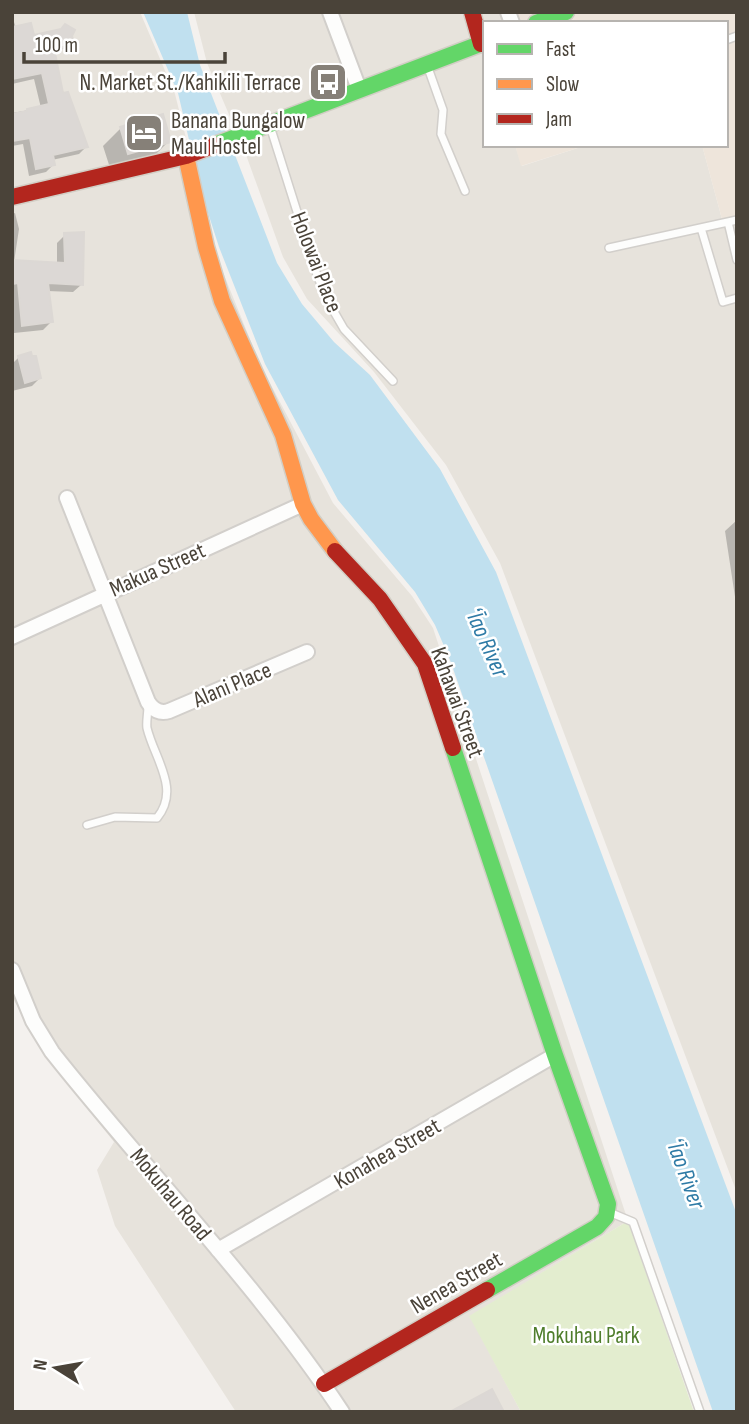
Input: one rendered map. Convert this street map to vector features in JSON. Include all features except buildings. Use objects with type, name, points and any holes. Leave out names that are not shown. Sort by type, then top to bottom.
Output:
[{"type":"street","points":[[330,12],[359,89]]},
{"type":"street","points":[[12,197],[186,156],[483,43],[471,12]]},
{"type":"street","points":[[541,21],[566,12]]},
{"type":"street","name":"Kahawai Street","points":[[186,156],[206,247],[222,301],[283,435],[303,504],[334,550],[388,610],[425,664],[555,1055],[607,1199],[608,1213]]},
{"type":"street","points":[[67,499],[152,706]]},
{"type":"street","name":"Makua Street","points":[[12,637],[303,504]]},
{"type":"street","name":"Alani Place","points":[[152,706],[169,711],[307,652]]},
{"type":"street","name":"Mokuhau Road","points":[[12,970],[33,1021],[52,1052],[218,1250],[324,1384],[342,1412]]},
{"type":"street","name":"Konahea Street","points":[[218,1250],[555,1055]]},
{"type":"street","name":"Nenea Street","points":[[324,1384],[597,1227],[608,1213]]},
{"type":"lane","points":[[426,64],[443,110],[442,134],[465,191]]},
{"type":"lane","name":"Holowai Place","points":[[269,126],[317,275],[329,303],[344,329],[393,381]]},
{"type":"lane","points":[[609,248],[737,220]]},
{"type":"lane","points":[[728,222],[737,260]]},
{"type":"lane","points":[[701,228],[723,302],[737,298]]},
{"type":"lane","points":[[87,825],[115,817],[157,818],[166,807],[166,784],[161,762],[147,727],[152,706]]},
{"type":"lane","points":[[608,1213],[633,1222],[700,1412]]},
{"type":"shaded area","points":[[12,12],[140,12],[175,94],[214,250],[260,364],[333,503],[412,596],[433,628],[628,1221],[470,1316],[521,1412],[236,1412],[115,1226],[97,1170],[114,1142],[44,1054],[12,997]]},
{"type":"shaded area","points":[[194,12],[508,12],[511,21],[483,21],[483,147],[516,147],[522,166],[581,147],[703,147],[725,228],[737,225],[737,1193],[500,563],[446,465],[374,372],[307,299],[283,257],[245,152],[207,63]]},
{"type":"shaded area","points":[[508,12],[737,12],[737,216],[722,219],[703,147],[728,147],[728,21],[511,21]]},
{"type":"shaded area","points":[[516,147],[581,147],[521,166]]},
{"type":"green space","name":"Mokuhau Park","points":[[628,1221],[694,1412],[521,1412],[469,1316]]},
{"type":"water","name":"ʻĪao River","points":[[143,12],[187,12],[200,65],[277,263],[302,304],[334,342],[370,375],[440,469],[496,572],[737,1215],[737,1412],[713,1412],[450,660],[435,625],[415,592],[338,500],[265,364],[219,247],[201,191],[178,93]]},
{"type":"traffic: fast","points":[[541,21],[566,12]]},
{"type":"traffic: fast","points":[[215,145],[483,43]]},
{"type":"traffic: fast","points":[[453,748],[555,1055],[608,1204],[606,1217],[597,1227],[487,1290]]},
{"type":"traffic: slow","points":[[186,156],[206,247],[222,301],[283,435],[303,504],[335,551]]},
{"type":"traffic: jam","points":[[472,12],[481,44]]},
{"type":"traffic: jam","points":[[12,197],[186,156],[215,145]]},
{"type":"traffic: jam","points":[[335,551],[380,599],[425,664],[453,748]]},
{"type":"traffic: jam","points":[[324,1384],[487,1290]]},
{"type":"place","name":"N. Market St./Kahikili Terrace","points":[[328,82]]},
{"type":"place","name":"Banana Bungalow Maui Hostel","points":[[144,133]]}]
